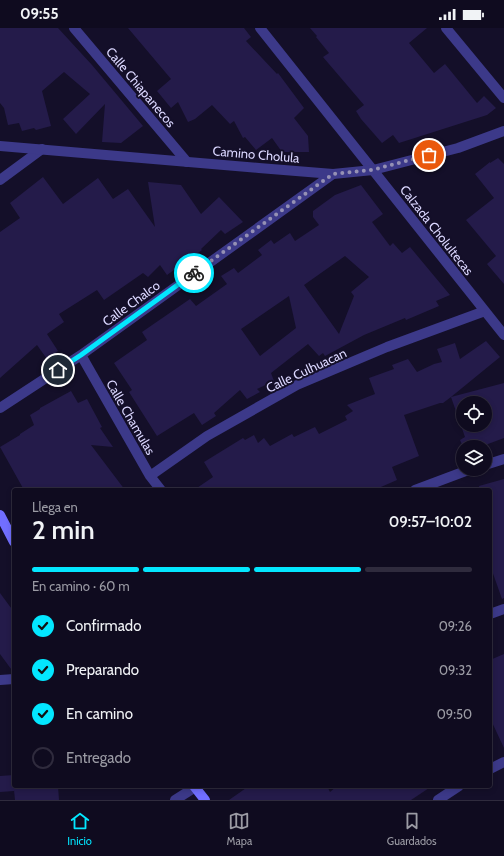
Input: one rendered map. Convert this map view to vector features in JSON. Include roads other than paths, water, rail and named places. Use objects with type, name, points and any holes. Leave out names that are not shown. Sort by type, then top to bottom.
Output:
[{"type":"main road","points":[[0,515],[12,538]]},
{"type":"main road","points":[[197,788],[205,800]]},
{"type":"street","name":"Calle Chiapanecos","points":[[74,28],[187,162]]},
{"type":"street","name":"Calzada Cholultecas","points":[[260,28],[504,335]]},
{"type":"street","points":[[446,28],[504,98]]},
{"type":"street","name":"Camino Cholula","points":[[0,146],[333,174],[372,170],[458,148],[504,131]]},
{"type":"street","points":[[0,180],[42,149]]},
{"type":"street","name":"Calle Chalco","points":[[0,408],[81,355],[333,174]]},
{"type":"street","name":"Calle Culhuacan","points":[[150,476],[208,436],[297,385],[387,347],[485,311]]},
{"type":"street","name":"Calle Chamulas","points":[[81,355],[150,476],[159,488]]},
{"type":"street","points":[[492,463],[504,459]]},
{"type":"street","points":[[420,488],[456,475]]},
{"type":"street","points":[[492,613],[504,609]]},
{"type":"street","points":[[0,680],[12,679]]},
{"type":"street","points":[[492,768],[504,762]]},
{"type":"street","points":[[175,800],[193,788]]},
{"type":"street","points":[[438,800],[456,788]]}]
